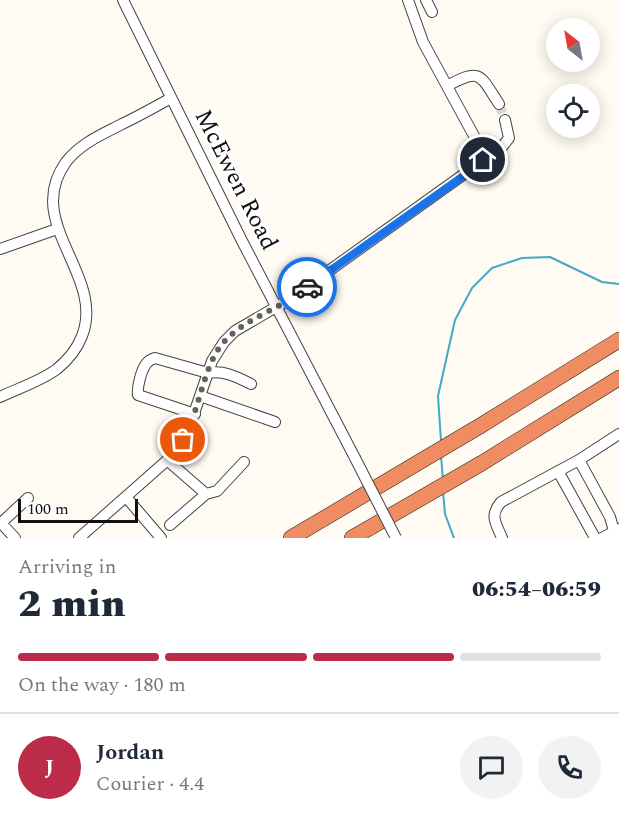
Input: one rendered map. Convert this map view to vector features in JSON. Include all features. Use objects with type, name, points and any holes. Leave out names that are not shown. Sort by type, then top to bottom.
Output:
[{"type":"highway","points":[[291,538],[619,340]]},
{"type":"highway","points":[[352,538],[482,463],[619,378]]},
{"type":"street","name":"McEwen Road","points":[[123,0],[276,307],[396,538]]},
{"type":"street","points":[[408,0],[423,42],[486,158]]},
{"type":"street","points":[[426,0],[432,12]]},
{"type":"street","points":[[447,86],[470,75],[478,77],[483,80],[499,104]]},
{"type":"street","points":[[0,397],[39,380],[59,368],[75,351],[83,334],[87,313],[84,292],[57,229],[53,207],[56,185],[65,164],[75,152],[93,139],[171,99]]},
{"type":"street","points":[[79,538],[167,460],[183,440],[195,414],[212,361],[230,336],[245,324],[288,300],[502,147],[509,138],[506,120]]},
{"type":"street","points":[[0,249],[57,229]]},
{"type":"street","points":[[195,414],[138,395],[138,384],[146,364],[155,358],[207,373],[216,371],[232,374],[251,384]]},
{"type":"street","points":[[200,396],[275,422]]},
{"type":"street","points":[[502,538],[493,516],[495,508],[501,502],[579,460],[619,434]]},
{"type":"street","points":[[167,460],[206,494]]},
{"type":"street","points":[[579,460],[617,533],[602,538]]},
{"type":"street","points":[[170,525],[206,494],[217,491],[244,462]]},
{"type":"street","points":[[558,471],[595,538]]},
{"type":"street","points":[[126,497],[161,538]]},
{"type":"street","points":[[15,538],[1,524],[28,498]]},
{"type":"waterway","points":[[441,441],[438,396],[455,320],[472,288],[492,268],[522,258],[550,257],[602,282],[619,284]]},
{"type":"waterway","points":[[441,456],[443,480]]},
{"type":"waterway","points":[[443,492],[445,514],[454,538]]},
{"type":"tunnel","points":[[499,104],[505,120]]},
{"type":"way so far","points":[[183,440],[195,414],[212,361],[224,342],[245,324],[307,287]]},
{"type":"route","points":[[307,287],[483,160]]}]
